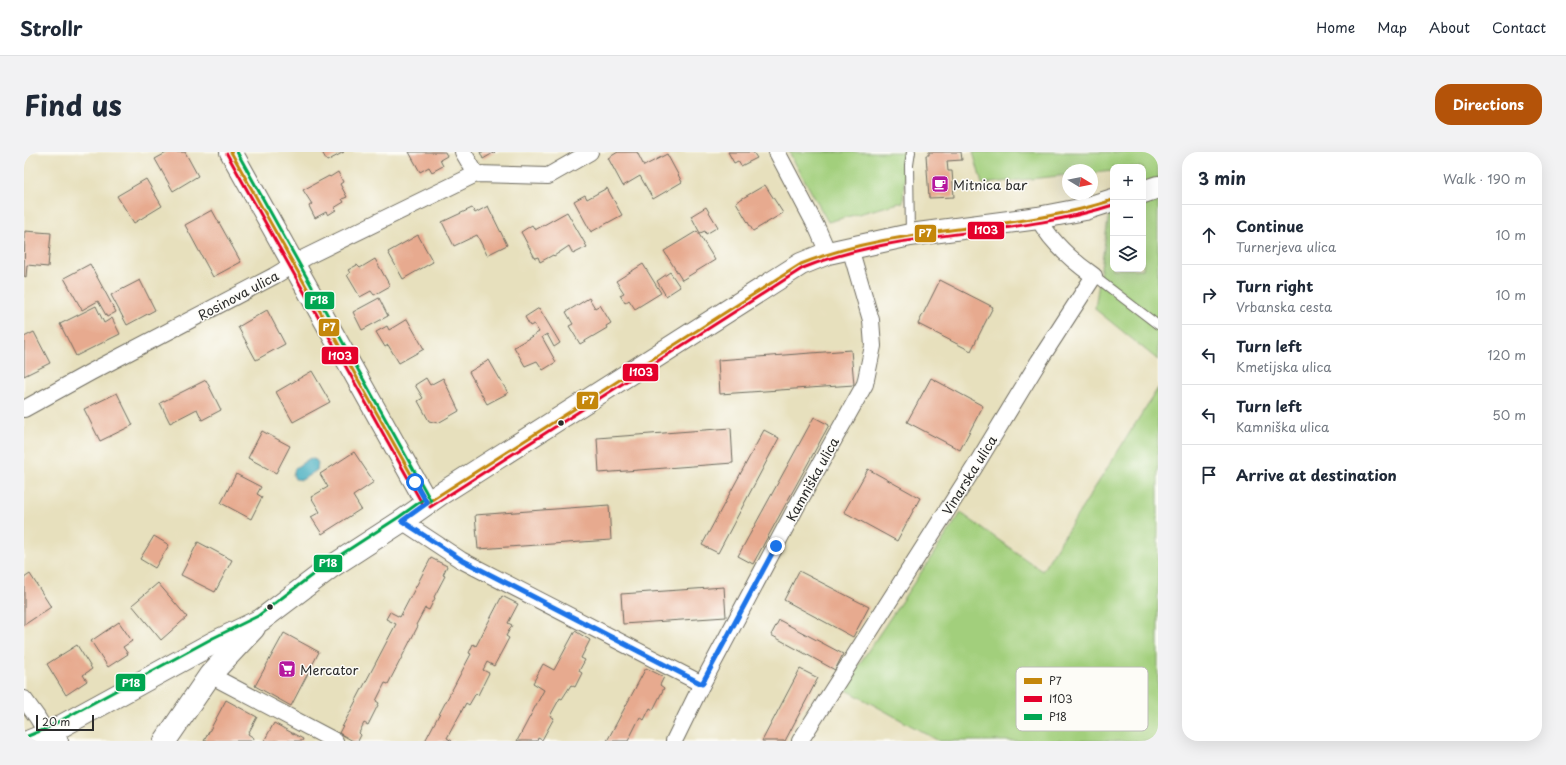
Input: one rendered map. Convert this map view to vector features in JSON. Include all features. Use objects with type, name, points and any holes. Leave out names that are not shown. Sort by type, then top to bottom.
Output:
[{"type":"street","points":[[231,152],[427,503]]},
{"type":"street","points":[[463,152],[476,174]]},
{"type":"street","name":"Rosinova ulica","points":[[24,409],[293,265],[306,256],[476,174],[548,176],[590,152]]},
{"type":"street","points":[[777,152],[818,230],[828,253]]},
{"type":"street","points":[[1146,191],[1158,187]]},
{"type":"street","points":[[165,741],[210,675],[261,620],[330,566],[801,264],[828,253],[910,235],[1038,218],[1085,209],[1110,201]]},
{"type":"street","points":[[1038,218],[1046,233],[1080,266],[1094,276]]},
{"type":"street","name":"Kamniška ulica","points":[[674,741],[702,684],[800,500],[865,384],[873,346],[871,320],[850,248]]},
{"type":"street","name":"Vinarska ulica","points":[[800,741],[1094,276]]},
{"type":"street","points":[[402,521],[462,560],[702,684]]},
{"type":"street","points":[[24,699],[37,717],[45,739],[215,642],[261,620]]},
{"type":"street","points":[[210,675],[335,741]]},
{"type":"lane","points":[[910,235],[909,165],[911,152]]},
{"type":"lane","points":[[1094,276],[1158,325]]},
{"type":"green space","points":[[789,152],[906,152],[903,202],[828,222]]},
{"type":"green space","points":[[973,152],[1158,152],[1158,360],[1095,309],[1110,206],[1110,272],[1146,272],[1146,164],[1110,164],[1110,171],[1098,172],[1098,164],[1062,164],[1062,176],[982,184]]},
{"type":"green space","points":[[1158,388],[1158,741],[939,741],[843,688],[961,513],[1042,571]]},
{"type":"water","points":[[310,458],[316,460],[318,463],[317,470],[302,480],[295,479],[293,475],[295,468]]},
{"type":"building","points":[[168,152],[185,152],[198,176],[173,191],[155,159]]},
{"type":"building","points":[[322,152],[344,152],[327,161]]},
{"type":"building","points":[[409,152],[445,152],[447,156],[440,160],[443,166],[432,172],[429,167],[420,172]]},
{"type":"building","points":[[480,152],[495,152],[483,159]]},
{"type":"building","points":[[618,152],[637,152],[644,166],[667,154],[682,182],[653,199],[640,176],[623,186],[608,158]]},
{"type":"building","points":[[728,152],[753,152],[757,158],[741,166],[738,161],[734,163]]},
{"type":"building","name":"Mitnica bar","points":[[929,152],[961,152],[962,160],[947,161],[948,171],[952,171],[954,197],[929,198],[926,155],[929,155]]},
{"type":"building","points":[[338,172],[343,182],[340,184],[347,197],[342,199],[344,202],[334,208],[336,210],[328,215],[326,212],[315,218],[309,206],[312,204],[303,190]]},
{"type":"building","points":[[146,179],[162,206],[134,223],[117,196]]},
{"type":"building","points":[[765,185],[783,213],[753,231],[736,202]]},
{"type":"building","points":[[607,188],[622,215],[591,232],[574,201],[585,195],[587,199]]},
{"type":"building","points":[[488,206],[507,245],[487,255],[477,235],[454,246],[442,222],[472,208],[475,213]]},
{"type":"building","points":[[706,207],[718,227],[706,234],[705,231],[700,233],[691,216]]},
{"type":"building","points":[[212,210],[241,262],[213,277],[185,225]]},
{"type":"building","points":[[567,212],[587,247],[573,254],[569,246],[554,256],[553,255],[540,262],[538,257],[535,258],[521,232],[532,225],[535,230]]},
{"type":"building","points":[[25,231],[51,233],[48,267],[27,265],[26,277],[24,276]]},
{"type":"building","points":[[697,231],[715,260],[682,280],[664,251]]},
{"type":"building","points":[[418,235],[433,262],[403,279],[388,252]]},
{"type":"building","points":[[375,259],[390,286],[374,295],[371,291],[360,297],[347,275],[350,273],[348,270],[357,265],[360,268]]},
{"type":"building","points":[[90,264],[116,312],[107,317],[98,301],[82,310],[64,278]]},
{"type":"building","points":[[643,264],[661,293],[635,309],[629,300],[625,303],[620,295],[624,293],[616,281]]},
{"type":"building","points":[[670,272],[680,287],[666,296],[657,281]]},
{"type":"building","points":[[140,280],[155,310],[127,325],[111,295]]},
{"type":"building","points":[[940,280],[993,307],[971,351],[918,324]]},
{"type":"building","points":[[379,298],[388,316],[362,330],[353,312]]},
{"type":"building","points":[[589,298],[595,308],[600,305],[611,323],[606,326],[607,328],[580,344],[569,326],[573,324],[566,312]]},
{"type":"building","points":[[96,306],[104,323],[112,318],[120,334],[76,356],[60,324]]},
{"type":"building","points":[[539,308],[560,343],[554,347],[547,334],[542,337],[556,362],[543,370],[537,361],[525,366],[514,347],[539,332],[534,324],[530,326],[525,317]]},
{"type":"building","points":[[267,310],[285,344],[256,360],[238,327]]},
{"type":"building","points":[[407,319],[424,349],[399,363],[388,345],[385,347],[376,332],[387,326],[389,330]]},
{"type":"building","points":[[34,332],[50,363],[24,376],[24,337]]},
{"type":"building","points":[[851,350],[854,385],[720,394],[718,360]]},
{"type":"building","points":[[489,360],[508,393],[487,404],[469,372]]},
{"type":"building","points":[[312,371],[330,402],[293,422],[276,392]]},
{"type":"building","points":[[426,378],[430,385],[443,378],[459,411],[438,423],[429,421],[418,401],[423,398],[415,385]]},
{"type":"building","points":[[931,378],[983,406],[960,450],[907,422]]},
{"type":"building","points":[[206,380],[221,410],[202,420],[197,409],[170,423],[160,403]]},
{"type":"building","points":[[117,393],[133,425],[100,441],[84,409]]},
{"type":"building","points":[[814,417],[829,425],[753,564],[738,556]]},
{"type":"building","points":[[731,428],[733,463],[599,473],[597,438]]},
{"type":"building","points":[[764,430],[779,438],[718,553],[702,545]]},
{"type":"building","points":[[262,431],[290,446],[276,473],[248,458]]},
{"type":"building","points":[[354,452],[374,482],[353,496],[361,509],[322,534],[311,517],[320,512],[311,497],[328,487],[320,474]]},
{"type":"building","points":[[868,469],[920,498],[897,541],[844,512]]},
{"type":"building","points":[[236,474],[261,487],[257,494],[262,497],[251,519],[221,503]]},
{"type":"building","points":[[609,505],[611,540],[478,549],[475,515]]},
{"type":"building","points":[[154,536],[169,545],[155,568],[140,559]]},
{"type":"building","points":[[198,542],[232,560],[215,592],[181,575]]},
{"type":"building","points":[[431,558],[447,566],[443,575],[445,576],[429,610],[425,608],[416,625],[418,626],[388,684],[385,683],[376,701],[379,703],[368,725],[364,723],[359,733],[361,735],[358,741],[353,741],[339,733],[396,624],[386,619],[390,612],[400,617]]},
{"type":"building","points":[[799,571],[869,607],[853,637],[784,600]]},
{"type":"building","points":[[30,574],[51,607],[24,625],[24,578]]},
{"type":"building","points":[[158,583],[187,617],[161,640],[132,605]]},
{"type":"building","points":[[724,587],[726,617],[623,624],[621,594]]},
{"type":"building","points":[[502,596],[518,604],[508,623],[512,625],[506,636],[509,638],[494,666],[487,662],[483,670],[489,673],[478,695],[476,693],[469,705],[466,703],[447,738],[452,741],[425,741],[471,654],[469,653],[473,644],[476,646]]},
{"type":"building","points":[[779,620],[843,654],[835,670],[771,635]]},
{"type":"building","points":[[119,622],[132,641],[123,647],[128,654],[108,667],[91,641]]},
{"type":"building","points":[[575,631],[590,640],[581,658],[585,660],[579,671],[582,673],[575,687],[571,685],[562,699],[560,698],[550,716],[554,718],[542,740],[538,738],[537,741],[517,741],[544,690],[533,683],[543,664],[554,670]]},
{"type":"building","name":"Mercator","points":[[284,633],[319,652],[291,706],[255,686]]},
{"type":"building","points":[[77,645],[92,669],[83,675],[87,681],[66,695],[47,664]]},
{"type":"building","points":[[646,668],[664,677],[660,685],[664,688],[653,710],[650,708],[644,720],[640,717],[628,741],[607,741]]},
{"type":"building","points":[[800,669],[818,678],[785,741],[762,741]]},
{"type":"building","points":[[226,700],[257,717],[248,734],[254,738],[253,741],[204,741]]},
{"type":"building","points":[[274,723],[303,739],[302,741],[264,741]]},
{"type":"transit line","name":"P7","points":[[231,152],[427,503]]},
{"type":"transit line","name":"P18","points":[[237,152],[431,501]]},
{"type":"transit line","name":"I103","points":[[227,154],[423,505]]},
{"type":"transit line","name":"P7","points":[[427,503],[801,264],[839,251],[877,242],[1036,218],[1075,211],[1110,201]]},
{"type":"transit line","name":"I103","points":[[430,507],[803,268],[841,255],[879,246],[918,239],[1036,223],[1075,216],[1110,206]]},
{"type":"transit line","name":"P18","points":[[28,736],[45,729],[213,638],[258,616],[328,563],[424,499]]},
{"type":"place","name":"Mitnica bar","points":[[940,184]]},
{"type":"place","name":"Mercator","points":[[287,669]]},
{"type":"route","points":[[415,482],[427,503],[402,521],[462,560],[702,684],[776,546]]}]
